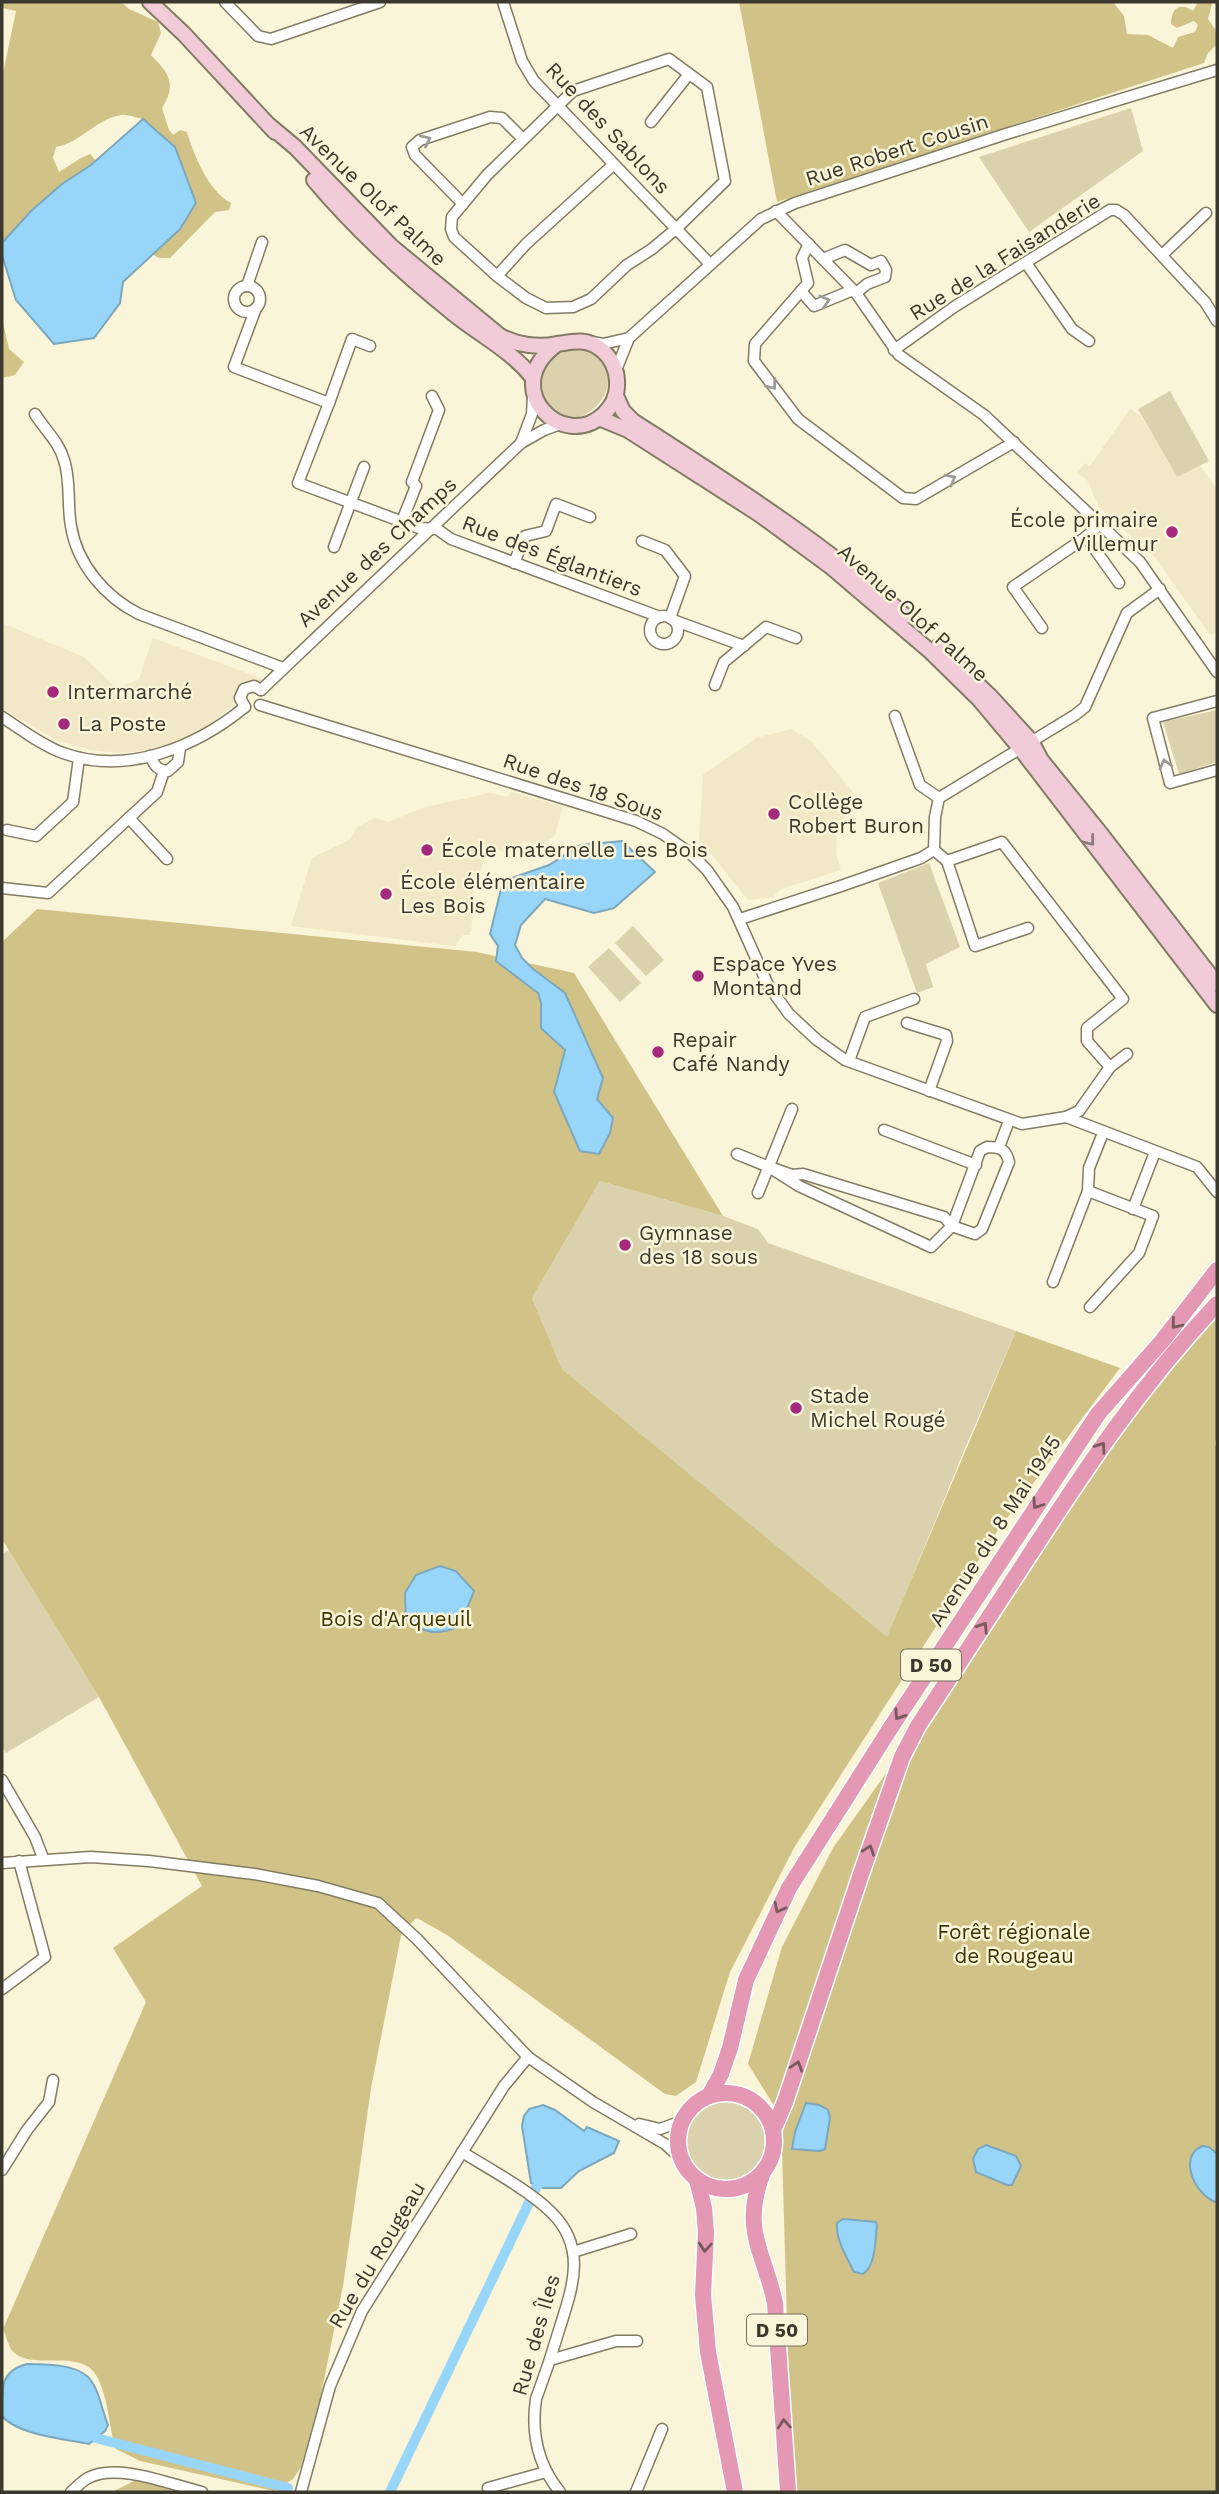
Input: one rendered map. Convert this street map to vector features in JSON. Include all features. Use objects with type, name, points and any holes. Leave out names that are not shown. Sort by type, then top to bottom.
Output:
[{"type":"main road","name":"Avenue Olof Palme","points":[[150,2],[184,34],[270,126],[327,196],[367,238],[405,274],[509,355],[533,385],[538,404],[546,414],[563,423]]},
{"type":"main road","name":"Avenue Olof Palme","points":[[270,126],[295,147],[392,247],[500,336],[521,345],[585,342]]},
{"type":"main road","points":[[563,423],[572,426],[599,418],[610,409],[616,396],[616,370],[599,348],[585,342]]},
{"type":"main road","points":[[533,385],[536,366],[544,354],[556,345]]},
{"type":"main road","name":"Avenue Olof Palme","points":[[616,396],[623,411],[633,421],[800,531],[864,581],[965,671],[1026,744],[1217,1005]]},
{"type":"main road","name":"Avenue Olof Palme","points":[[599,418],[628,430],[759,514],[830,566],[931,652],[1041,760],[1095,825],[1217,984]]},
{"type":"main road","name":"Avenue du 8 Mai 1945","points":[[709,2096],[721,2074],[730,2048],[746,1980],[789,1888],[892,1724],[1098,1414],[1163,1340],[1217,1270]]},
{"type":"main road","name":"D 50","points":[[773,2130],[785,2102],[902,1757],[918,1726],[1108,1436],[1175,1350],[1217,1304]]},
{"type":"main road","points":[[725,2093],[741,2095],[761,2109],[773,2130],[771,2159],[763,2172],[745,2185],[724,2189],[710,2186],[687,2170],[680,2157],[678,2133],[682,2121],[698,2102],[709,2096],[725,2093]]},
{"type":"main road","name":"D 50","points":[[763,2172],[755,2193],[752,2216],[757,2247],[771,2283],[775,2303],[788,2492]]},
{"type":"main road","points":[[697,2179],[704,2208],[706,2233],[703,2295],[705,2329],[735,2492]]},
{"type":"street","points":[[225,2],[258,36],[271,39],[380,2]]},
{"type":"street","name":"Rue des Sablons","points":[[503,2],[522,61],[534,81],[710,264]]},
{"type":"street","points":[[669,59],[689,74],[707,87],[725,181],[677,228],[628,265],[591,299],[573,307],[546,308],[497,276],[454,237],[451,229],[452,217],[487,174],[573,91],[669,59]]},
{"type":"street","name":"Rue Robert Cousin","points":[[616,370],[629,338],[761,219],[776,211],[993,138],[1217,70]]},
{"type":"street","points":[[651,122],[689,74]]},
{"type":"street","points":[[463,204],[415,155],[412,147],[421,140],[490,117],[502,118],[523,139]]},
{"type":"street","points":[[497,276],[526,244],[613,164]]},
{"type":"street","name":"Rue de la Faisanderie","points":[[894,350],[954,307],[1110,210],[1124,215],[1205,302],[1217,321]]},
{"type":"street","points":[[776,211],[854,291],[894,350],[984,415],[1140,562],[1217,672]]},
{"type":"street","points":[[1162,255],[1206,213]]},
{"type":"street","points":[[256,308],[244,312],[234,303],[236,291],[247,286],[262,242]]},
{"type":"street","points":[[808,244],[802,258],[808,283],[755,344],[754,361],[798,419],[904,498],[916,499],[1014,442]]},
{"type":"street","points":[[801,291],[814,306],[885,277],[886,270],[881,261],[871,265],[845,250],[823,259]]},
{"type":"street","points":[[1027,263],[1072,329],[1089,341]]},
{"type":"street","points":[[247,286],[258,292],[260,301],[234,367],[329,403],[352,339],[370,346]]},
{"type":"street","points":[[585,342],[603,344],[629,338]]},
{"type":"street","name":"Avenue des Champs","points":[[521,443],[532,414],[533,385]]},
{"type":"street","points":[[402,521],[416,486],[412,482],[439,410],[432,396]]},
{"type":"street","name":"Rue des Églantiers","points":[[329,403],[298,483],[419,527],[438,530],[451,539],[514,563],[744,646]]},
{"type":"street","points":[[35,414],[63,455],[74,539],[88,569],[99,584],[139,614],[283,668]]},
{"type":"street","name":"Avenue des Champs","points":[[260,705],[253,709],[245,707],[240,698],[244,689],[254,686],[261,690],[521,443],[563,423]]},
{"type":"street","points":[[334,547],[364,467]]},
{"type":"street","points":[[514,563],[525,536],[546,531],[556,504],[590,517]]},
{"type":"street","points":[[1042,628],[1013,587],[1086,537],[1100,524]]},
{"type":"street","points":[[1086,537],[1119,583]]},
{"type":"street","points":[[642,541],[665,550],[685,576],[668,618]]},
{"type":"street","points":[[934,850],[935,817],[939,798],[1085,707],[1127,613],[1160,589]]},
{"type":"street","points":[[715,685],[724,662],[766,627],[796,638]]},
{"type":"street","points":[[260,705],[263,699],[261,690]]},
{"type":"street","points":[[1217,701],[1153,719],[1170,783],[1217,769]]},
{"type":"street","name":"Rue des 18 Sous","points":[[260,705],[585,804],[646,826],[674,841],[707,870],[740,919],[768,985],[789,1014],[817,1040],[849,1061],[1009,1121],[1022,1124],[1066,1117]]},
{"type":"street","name":"Avenue des Champs","points":[[2,717],[51,748],[79,758],[105,760],[150,756],[180,748],[211,732],[245,707]]},
{"type":"street","points":[[895,716],[920,785],[939,798]]},
{"type":"street","points":[[2,888],[48,894],[157,792],[164,771],[178,762],[180,748]]},
{"type":"street","points":[[150,756],[155,766],[164,771]]},
{"type":"street","points":[[7,830],[36,836],[73,802],[79,758]]},
{"type":"street","points":[[129,818],[167,859]]},
{"type":"street","points":[[947,861],[1002,842],[1123,999],[1087,1028],[1087,1041],[1110,1068]]},
{"type":"street","points":[[740,919],[921,858],[934,850]]},
{"type":"street","points":[[934,850],[947,861],[975,946],[1028,928]]},
{"type":"street","points":[[849,1061],[865,1017],[914,999]]},
{"type":"street","points":[[906,1023],[946,1035],[947,1041],[929,1091]]},
{"type":"street","points":[[1066,1117],[1079,1111],[1110,1068],[1127,1054]]},
{"type":"street","points":[[758,1193],[792,1109]]},
{"type":"street","points":[[1066,1117],[1197,1167],[1217,1192]]},
{"type":"street","points":[[999,1147],[1009,1121]]},
{"type":"street","points":[[884,1130],[976,1165]]},
{"type":"street","points":[[1053,1282],[1088,1191],[1089,1168],[1103,1133]]},
{"type":"street","points":[[737,1154],[792,1175],[803,1174],[944,1217],[952,1226],[975,1234],[982,1229],[1009,1162],[1007,1153],[999,1147],[987,1147],[980,1151],[952,1226],[931,1247],[799,1186],[769,1167]]},
{"type":"street","points":[[1133,1209],[1155,1152]]},
{"type":"street","points":[[1088,1191],[1153,1216],[1139,1253],[1090,1307]]},
{"type":"street","points":[[2,1780],[35,1838],[43,1858]]},
{"type":"street","points":[[2,1863],[43,1858],[117,1858],[254,1874],[318,1886],[378,1903],[417,1939],[528,2057],[552,2076],[665,2144],[680,2157]]},
{"type":"street","points":[[2,1989],[45,1957],[19,1861]]},
{"type":"street","name":"Rue du Rougeau","points":[[301,2492],[330,2386],[347,2343],[371,2295],[504,2085],[528,2057]]},
{"type":"street","points":[[2,2171],[27,2130],[49,2102],[53,2080]]},
{"type":"street","points":[[622,2119],[657,2129],[682,2121]]},
{"type":"street","name":"Rue des Îles","points":[[462,2152],[540,2203],[561,2223],[573,2252],[573,2288],[534,2410],[534,2436],[546,2472],[560,2492]]},
{"type":"street","points":[[573,2252],[631,2234]]},
{"type":"street","points":[[550,2360],[616,2341],[637,2341]]},
{"type":"street","points":[[636,2492],[663,2429]]},
{"type":"street","points":[[71,2492],[88,2478],[107,2472],[129,2474],[202,2492]]},
{"type":"street","points":[[488,2488],[546,2472]]},
{"type":"shaded area","points":[[1131,108],[1143,151],[1029,232],[979,157]]},
{"type":"shaded area","points":[[584,348],[601,361],[608,376],[606,391],[598,405],[586,415],[571,419],[557,417],[545,406],[535,380],[555,350]]},
{"type":"shaded area","points":[[1170,391],[1209,461],[1177,477],[1138,409]]},
{"type":"shaded area","name":"École primaire Villemur","points":[[1130,409],[1140,415],[1177,477],[1200,465],[1217,490],[1217,633],[1210,635],[1155,557],[1099,507],[1087,480],[1077,473],[1085,463],[1090,466]]},
{"type":"shaded area","points":[[2,623],[84,657],[117,689],[139,679],[153,638],[263,679],[208,726],[179,741],[151,750],[120,753],[90,750],[59,741],[2,709]]},
{"type":"shaded area","points":[[1217,710],[1217,762],[1179,774],[1163,722]]},
{"type":"shaded area","name":"Collège Robert Buron","points":[[791,729],[811,741],[857,797],[837,831],[836,854],[841,870],[781,889],[773,897],[748,900],[699,839],[703,775],[756,738]]},
{"type":"shaded area","points":[[511,792],[563,806],[555,835],[542,845],[523,841],[520,851],[506,853],[495,849],[493,855],[487,853],[473,891],[475,900],[471,931],[469,935],[463,935],[455,946],[291,926],[312,858],[349,840],[357,827],[375,818],[388,822],[425,807],[490,793],[508,797]]},
{"type":"shaded area","points":[[929,863],[960,947],[926,964],[933,987],[917,993],[878,883]]},
{"type":"shaded area","points":[[633,926],[664,960],[646,976],[615,943]]},
{"type":"shaded area","points":[[609,948],[641,983],[620,1002],[588,967]]},
{"type":"shaded area","name":"Stade Michel Rougé","points":[[600,1181],[723,1216],[758,1229],[768,1243],[1016,1331],[887,1638],[562,1369],[532,1298]]},
{"type":"shaded area","points":[[9,1550],[99,1697],[6,1753],[2,1746],[2,1554]]},
{"type":"shaded area","points":[[717,2102],[733,2102],[754,2113],[765,2134],[765,2150],[754,2171],[733,2182],[717,2182],[703,2176],[691,2164],[685,2150],[685,2134],[691,2120],[703,2108]]},
{"type":"green space","points":[[2,2],[121,2],[129,9],[158,22],[161,33],[151,55],[169,79],[169,92],[162,108],[169,130],[173,135],[180,130],[187,132],[209,181],[215,190],[231,203],[229,210],[215,212],[170,258],[159,258],[152,254],[180,229],[143,119],[121,115],[104,121],[65,145],[56,147],[53,158],[59,172],[90,154],[96,161],[2,243],[2,78],[16,11],[2,8]]},
{"type":"green space","points":[[739,2],[1113,2],[1124,16],[1127,34],[1148,35],[1173,48],[1178,37],[1195,32],[1198,25],[1194,21],[1177,28],[1171,24],[1175,10],[1184,7],[1193,11],[1198,2],[1209,2],[1212,4],[1208,19],[1217,32],[1217,44],[1208,53],[1204,63],[777,202]]},
{"type":"green space","points":[[2,318],[9,349],[24,362],[15,375],[2,378]]},
{"type":"green space","name":"Bois d'Arqueuil","points":[[37,909],[477,952],[574,973],[723,1216],[600,1181],[532,1298],[562,1369],[887,1637],[1016,1331],[1120,1368],[998,1530],[794,1848],[730,1972],[696,2082],[676,2096],[665,2094],[447,1935],[417,1918],[402,1931],[371,2088],[343,2286],[320,2399],[301,2467],[293,2479],[274,2491],[140,2461],[116,2449],[96,2375],[78,2362],[19,2356],[11,2349],[3,2329],[146,2002],[113,1948],[202,1886],[99,1697],[2,1539],[2,942]]},
{"type":"green space","name":"Forêt régionale de Rougeau","points":[[1217,1310],[1217,2154],[1209,2147],[1193,2159],[1215,2202],[1217,2201],[1217,2492],[792,2492],[781,2117],[748,2064],[782,1947],[833,1848],[980,1641],[1127,1417]]},
{"type":"green space","points":[[136,2480],[186,2492],[112,2492]]},
{"type":"water","points":[[143,119],[175,147],[196,203],[180,229],[123,282],[120,303],[94,338],[54,344],[16,300],[2,255],[2,243],[31,211],[62,184],[91,165]]},
{"type":"water","points":[[622,841],[655,872],[614,908],[594,913],[545,899],[521,925],[515,945],[522,958],[533,969],[565,993],[603,1078],[597,1099],[613,1118],[610,1133],[599,1154],[580,1151],[554,1092],[565,1050],[541,1028],[541,1003],[538,993],[496,961],[498,946],[490,934],[503,881],[549,865],[580,845]]},
{"type":"water","points":[[440,1566],[456,1571],[474,1591],[460,1626],[432,1632],[419,1628],[406,1618],[405,1593],[416,1575]]},
{"type":"water","points":[[806,2103],[828,2110],[830,2118],[825,2149],[820,2151],[792,2149]]},
{"type":"water","points":[[543,2105],[555,2110],[584,2131],[587,2127],[619,2141],[614,2153],[579,2171],[561,2188],[543,2188],[531,2183],[522,2126],[529,2109]]},
{"type":"water","points":[[986,2145],[1016,2156],[1021,2166],[1012,2185],[976,2172],[973,2159],[978,2149]]},
{"type":"water","points":[[1202,2146],[1209,2147],[1217,2154],[1215,2202],[1201,2191],[1192,2175],[1191,2158]]},
{"type":"water","points":[[843,2219],[876,2222],[873,2259],[863,2274],[854,2272],[840,2242],[837,2223]]},
{"type":"water","points":[[27,2364],[67,2367],[88,2377],[98,2393],[108,2425],[105,2431],[89,2444],[30,2432],[2,2416],[4,2382],[12,2371]]},
{"type":"waterway","points":[[390,2492],[537,2186]]},
{"type":"waterway","points":[[96,2438],[288,2488]]},
{"type":"place","name":"École primaire Villemur","points":[[1172,532]]},
{"type":"place","name":"Intermarché","points":[[53,692]]},
{"type":"place","name":"La Poste","points":[[64,724]]},
{"type":"place","name":"Collège Robert Buron","points":[[774,814]]},
{"type":"place","name":"École maternelle Les Bois","points":[[427,850]]},
{"type":"place","name":"École élémentaire Les Bois","points":[[386,894]]},
{"type":"place","name":"Espace Yves Montand","points":[[698,976]]},
{"type":"place","name":"Repair Café Nandy","points":[[658,1052]]},
{"type":"place","name":"Gymnase des 18 sous","points":[[625,1245]]},
{"type":"place","name":"Stade Michel Rougé","points":[[796,1408]]}]
